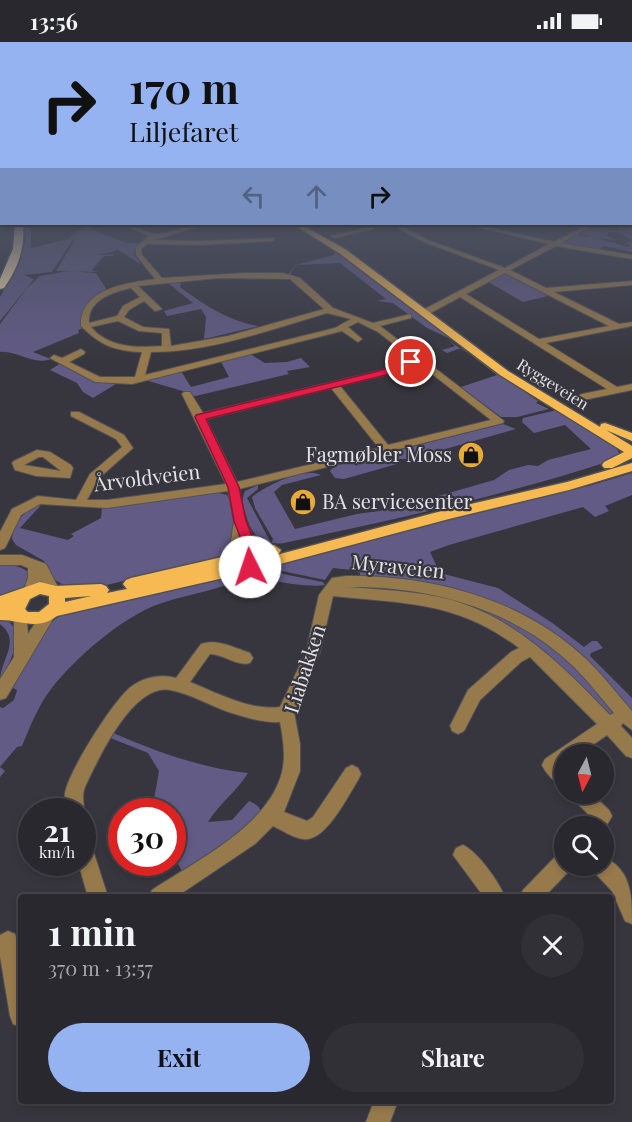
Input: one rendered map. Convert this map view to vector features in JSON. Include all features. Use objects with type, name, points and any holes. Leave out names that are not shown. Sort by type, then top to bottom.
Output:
[{"type":"highway","points":[[0,286],[13,262]]},
{"type":"main road","name":"Ryggeveien","points":[[357,262],[518,382],[632,451]]},
{"type":"main road","name":"Ryggeveien","points":[[461,340],[604,425],[632,437]]},
{"type":"main road","points":[[0,614],[34,619],[552,483],[600,469],[621,460],[632,451]]},
{"type":"main road","points":[[0,602],[40,588],[54,591],[98,591],[235,560],[252,561],[569,486],[632,467]]},
{"type":"main road","points":[[50,613],[58,601],[54,591]]},
{"type":"main road","points":[[19,615],[17,606],[27,593]]},
{"type":"street","points":[[146,262],[160,280]]},
{"type":"street","points":[[485,262],[548,290],[616,326]]},
{"type":"street","points":[[424,313],[520,262]]},
{"type":"street","points":[[330,310],[296,321],[167,350],[147,351],[106,343],[89,332],[85,326],[84,316],[92,302],[110,292],[133,285],[160,280],[290,276],[330,310],[373,325],[420,359]]},
{"type":"street","points":[[548,290],[632,283]]},
{"type":"street","points":[[133,285],[158,309]]},
{"type":"street","points":[[461,294],[615,390]]},
{"type":"street","points":[[120,318],[126,308],[145,298]]},
{"type":"street","points":[[373,325],[408,316]]},
{"type":"street","points":[[85,326],[120,318],[139,329],[167,328],[167,350]]},
{"type":"street","points":[[81,352],[58,360],[91,377],[107,382],[139,380],[344,328],[357,319]]},
{"type":"street","points":[[538,342],[632,324]]},
{"type":"street","points":[[344,328],[358,339]]},
{"type":"street","points":[[139,380],[147,351]]},
{"type":"street","points":[[200,417],[382,373],[420,359]]},
{"type":"street","name":"Årvoldveien","points":[[34,565],[7,559],[3,541],[12,518],[27,504],[38,500],[107,504],[233,487],[500,421],[420,359]]},
{"type":"street","points":[[334,385],[386,450]]},
{"type":"street","points":[[577,400],[585,396],[632,387]]},
{"type":"street","points":[[187,394],[233,487],[252,561]]},
{"type":"street","name":"Årvoldveien","points":[[75,414],[120,436],[127,445],[126,452],[79,478],[80,504]]},
{"type":"street","points":[[235,560],[240,521]]},
{"type":"street","points":[[34,565],[44,572],[54,591]]},
{"type":"street","points":[[27,593],[35,578],[34,565]]},
{"type":"street","name":"Myraveien","points":[[329,590],[337,582],[397,585],[461,595],[494,606],[530,624],[560,646],[581,664],[629,719]]},
{"type":"street","name":"Myraveien","points":[[329,590],[456,607],[485,620],[529,650],[573,686],[632,750]]},
{"type":"street","name":"Liabakken","points":[[163,894],[248,837],[271,815],[280,801],[291,771],[292,744],[286,712],[313,652],[329,590]]},
{"type":"street","points":[[0,693],[50,613]]},
{"type":"street","points":[[19,615],[21,657]]},
{"type":"street","points":[[181,684],[206,648],[216,648],[245,658]]},
{"type":"street","points":[[458,726],[474,695],[516,657],[529,650]]},
{"type":"street","points":[[75,798],[74,792],[125,703],[136,690],[152,682],[181,684],[247,710],[271,715],[286,712]]},
{"type":"street","points":[[581,744],[610,724],[629,719]]},
{"type":"street","points":[[271,815],[302,830],[310,830],[319,823],[352,774]]},
{"type":"street","points":[[463,855],[493,894]]},
{"type":"street","points":[[533,894],[554,872]]},
{"type":"street","points":[[92,876],[97,894]]},
{"type":"street","points":[[611,876],[619,884],[632,914]]},
{"type":"street","points":[[8,942],[18,999]]},
{"type":"street","points":[[378,1122],[385,1104]]},
{"type":"shaded area","points":[[19,262],[58,262],[52,272],[24,275],[34,279],[0,321],[0,297]]},
{"type":"shaded area","points":[[61,262],[99,262],[92,270],[97,272],[56,271]]},
{"type":"shaded area","points":[[306,262],[351,262],[457,342],[427,328],[393,303],[377,301],[386,299],[340,263],[297,265],[290,273],[293,274],[288,274],[296,265]]},
{"type":"shaded area","points":[[68,271],[96,273],[107,290],[91,301],[84,310],[81,321],[83,328],[78,330],[79,333],[33,352],[51,359],[44,361],[0,352],[0,324],[27,288],[40,276]]},
{"type":"shaded area","points":[[506,273],[552,295],[523,302],[488,282]]},
{"type":"shaded area","points":[[181,282],[180,287],[217,311],[238,321],[259,326],[204,339],[206,317],[201,309],[167,316],[164,311],[193,303],[168,283]]},
{"type":"shaded area","points":[[448,340],[460,348],[447,353],[442,350],[455,346]]},
{"type":"shaded area","points":[[250,354],[265,363],[287,362],[301,358],[310,367],[191,397],[186,392],[145,380],[181,371],[191,387],[229,377],[221,362],[217,362]]},
{"type":"shaded area","points":[[472,356],[538,401],[536,403],[549,409],[517,417],[501,417],[461,387],[497,375]]},
{"type":"shaded area","points":[[61,363],[101,382],[116,384],[93,398],[83,392],[77,383],[50,370]]},
{"type":"shaded area","points":[[557,410],[616,447],[619,453],[607,462],[528,486],[284,543],[276,544],[269,543],[263,541],[251,529],[248,522],[243,506],[244,494],[245,491],[258,485],[258,489],[247,498],[271,543],[273,539],[255,508],[252,497],[286,478],[305,473],[321,475],[282,485],[274,492],[295,529],[357,514],[414,506],[435,497],[494,480],[509,470],[528,465],[538,466],[548,460],[591,449],[565,425],[534,433],[522,422],[523,418]]},
{"type":"shaded area","points":[[503,424],[516,429],[410,459],[398,459],[397,464],[344,479],[335,478],[330,471],[334,466]]},
{"type":"shaded area","points":[[632,473],[632,495],[605,506],[609,511],[595,517],[583,507],[430,552],[440,573],[498,588],[551,622],[584,647],[592,641],[597,641],[603,648],[591,653],[590,656],[632,698],[632,716],[511,611],[360,580],[360,573],[352,570],[333,568],[325,580],[282,571],[277,564],[496,505],[589,486]]},
{"type":"shaded area","points":[[215,492],[227,495],[232,508],[233,529],[230,549],[219,557],[99,587],[67,587],[55,580],[44,561],[16,545],[12,539],[15,526],[22,516],[42,504],[20,528],[68,540],[74,536],[71,534],[101,518],[102,507]]},
{"type":"shaded area","points":[[0,565],[11,565],[28,572],[26,583],[20,590],[0,598]]},
{"type":"shaded area","points":[[273,565],[283,574],[323,582],[325,585],[287,583],[266,579],[252,572],[231,583],[162,603],[132,617],[101,639],[61,677],[42,702],[22,746],[17,747],[0,767],[0,707],[3,708],[14,700],[17,690],[13,688],[49,624],[62,614],[189,587]]},
{"type":"shaded area","points":[[350,586],[418,590],[496,609],[568,658],[614,713],[607,715],[479,614],[348,588]]},
{"type":"shaded area","points":[[0,618],[9,622],[16,636],[12,655],[0,680],[10,644],[6,630],[0,624]]},
{"type":"shaded area","points":[[111,732],[178,758],[230,771],[248,773],[208,822],[232,820],[249,801],[259,807],[262,819],[186,873],[186,798],[154,798],[159,771],[148,753],[108,737]]},
{"type":"shaded area","points":[[0,767],[5,771],[0,777]]},
{"type":"place","name":"Fagmøbler Moss","points":[[471,455]]},
{"type":"place","name":"BA servicesenter","points":[[303,502]]},
{"type":"route","points":[[250,567],[254,555],[240,521],[233,487],[200,417],[382,373],[411,362]]}]
